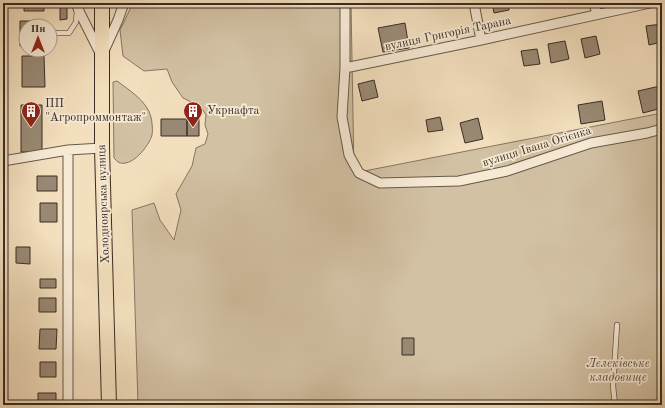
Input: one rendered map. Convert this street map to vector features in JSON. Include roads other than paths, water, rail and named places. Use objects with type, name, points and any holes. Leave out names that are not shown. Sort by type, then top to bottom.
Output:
[{"type":"main road","name":"Холодноярська вулиця","points":[[102,3],[102,148],[109,405]]},
{"type":"street","points":[[102,56],[124,3]]},
{"type":"street","name":"вулиця Івана Огієнка","points":[[345,3],[345,68],[342,117],[349,155],[359,173],[380,183],[459,181],[507,171],[591,143],[662,129]]},
{"type":"street","points":[[474,3],[481,40]]},
{"type":"street","points":[[594,3],[597,14]]},
{"type":"street","name":"вулиця Григорія Тарана","points":[[345,68],[650,3]]},
{"type":"street","points":[[77,4],[102,56]]},
{"type":"street","points":[[3,161],[68,150],[102,148]]},
{"type":"street","points":[[68,150],[68,405]]},
{"type":"lane","points":[[58,33],[69,33],[76,22],[77,4]]},
{"type":"lane","points":[[615,405],[613,386],[617,325]]},
{"type":"place","name":"ПП \"Агропроммонтаж\"","points":[[31,128]]},
{"type":"place","name":"Укрнафта","points":[[193,128]]},
{"type":"park label","name":"Лелеківське кладовище","points":[[618,371]]}]
